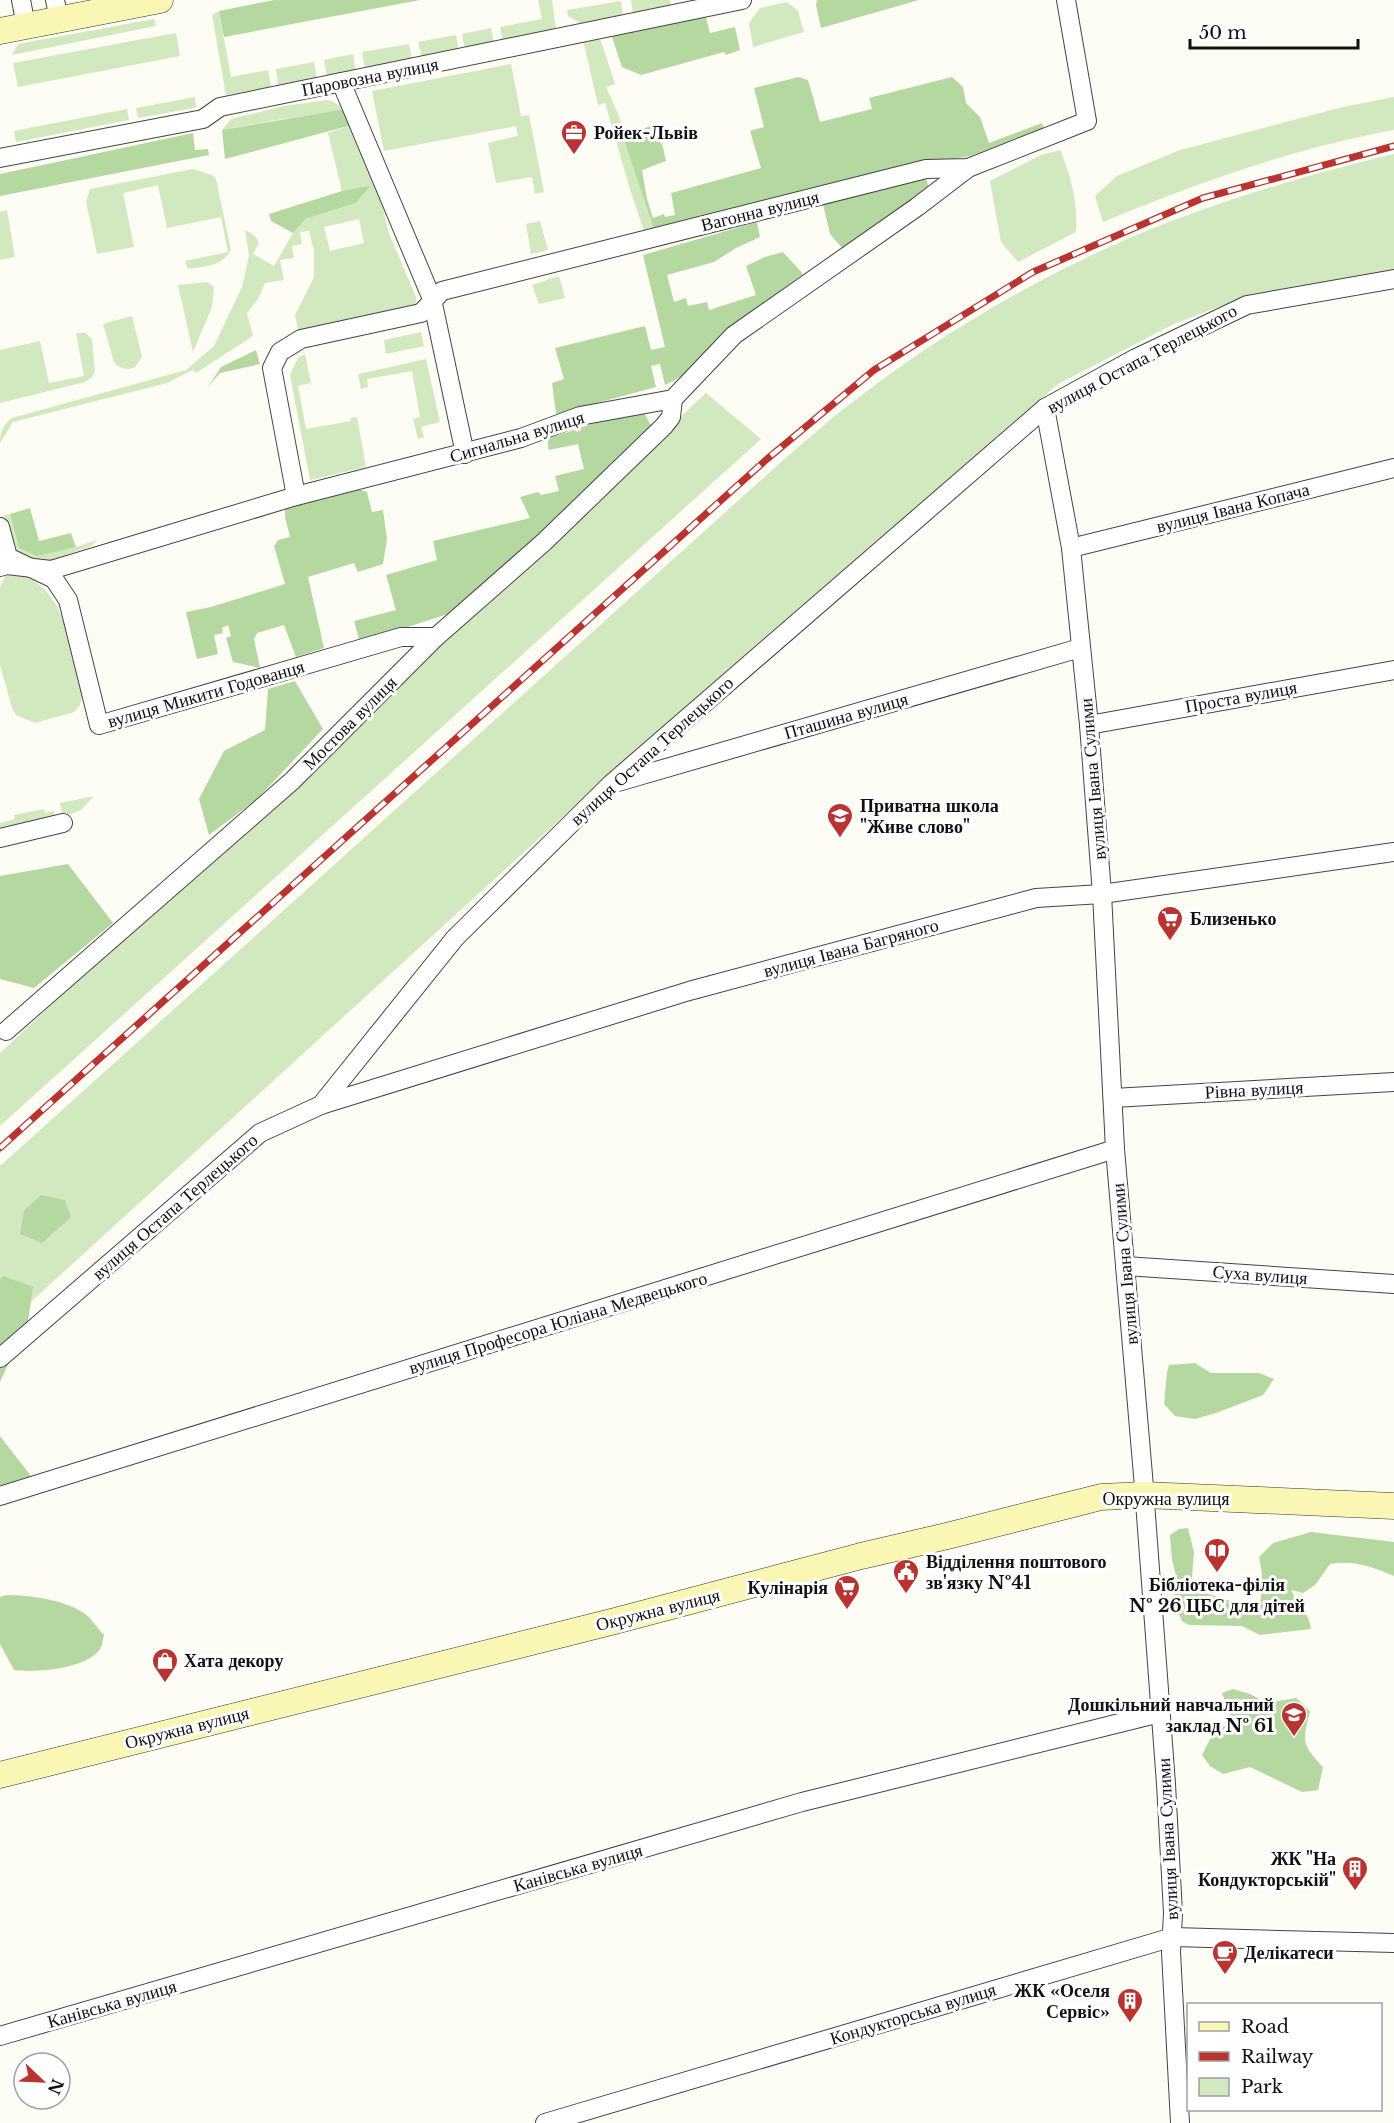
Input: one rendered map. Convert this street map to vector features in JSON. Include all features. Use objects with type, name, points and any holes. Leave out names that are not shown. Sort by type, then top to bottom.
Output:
[{"type":"main road","points":[[0,31],[26,26],[57,10],[160,0]]},
{"type":"main road","name":"Окружна вулиця","points":[[0,1775],[1101,1497],[1144,1495],[1394,1506]]},
{"type":"street","points":[[21,0],[26,26]]},
{"type":"street","name":"Паровозна вулиця","points":[[0,158],[203,119],[220,108],[742,0]]},
{"type":"street","name":"Вагонна вулиця","points":[[296,496],[272,368],[280,352],[301,339],[421,313],[442,291],[926,169],[968,168],[1087,121],[1066,0]]},
{"type":"street","points":[[342,82],[432,299],[465,454]]},
{"type":"street","points":[[673,399],[734,335],[917,207],[968,168]]},
{"type":"street","name":"вулиця Остапа Терлецького","points":[[0,1358],[260,1133],[321,1105],[455,938],[611,784],[1045,408],[1136,358],[1247,304],[1394,279]]},
{"type":"street","name":"Сигнальна вулиця","points":[[0,567],[25,566],[51,570],[296,496],[521,438],[580,416],[673,399]]},
{"type":"street","name":"Мостова вулиця","points":[[6,1031],[292,780],[436,637],[544,542],[664,426],[671,417],[673,399]]},
{"type":"street","name":"вулиця Івана Сулими","points":[[1045,408],[1071,549],[1089,725],[1102,894],[1115,1149],[1166,1784],[1173,1937],[1171,1952],[1180,2123]]},
{"type":"street","name":"вулиця Івана Копача","points":[[1071,549],[1394,468]]},
{"type":"street","name":"вулиця Микити Годованця","points":[[0,527],[8,557],[54,579],[68,600],[99,724],[401,637],[436,637]]},
{"type":"street","name":"Пташина вулиця","points":[[611,784],[1080,648]]},
{"type":"street","name":"Проста вулиця","points":[[1089,725],[1394,670]]},
{"type":"street","points":[[0,838],[63,823]]},
{"type":"street","name":"вулиця Івана Багряного","points":[[321,1105],[689,991],[1036,898],[1102,894],[1394,852]]},
{"type":"street","name":"Рівна вулиця","points":[[1113,1098],[1394,1082]]},
{"type":"street","name":"вулиця Професора Юліана Медвецького","points":[[0,1496],[1115,1149]]},
{"type":"street","name":"Суха вулиця","points":[[1125,1266],[1394,1284]]},
{"type":"street","name":"Канівська вулиця","points":[[0,2036],[802,1802],[1160,1713]]},
{"type":"street","name":"Кондукторська вулиця","points":[[545,2123],[1173,1937],[1394,1943]]},
{"type":"green space","points":[[274,0],[420,0],[224,37],[219,11]]},
{"type":"green space","points":[[538,0],[552,0],[556,29],[503,43],[500,27],[542,19]]},
{"type":"green space","points":[[631,0],[670,0],[671,7],[633,14]]},
{"type":"green space","points":[[817,0],[919,0],[821,28]]},
{"type":"green space","points":[[621,1],[623,16],[580,23],[568,16],[567,10]]},
{"type":"green space","points":[[787,2],[798,11],[804,32],[753,47],[749,23],[760,8]]},
{"type":"green space","points":[[704,10],[710,33],[735,27],[740,50],[726,55],[724,52],[641,75],[622,67],[611,34]]},
{"type":"green space","points":[[219,11],[231,77],[268,70],[271,87],[226,95],[212,15]]},
{"type":"green space","points":[[154,19],[156,26],[12,55],[18,44]]},
{"type":"green space","points":[[491,28],[494,45],[465,50],[462,34]]},
{"type":"green space","points":[[176,33],[180,56],[18,87],[13,63]]},
{"type":"green space","points":[[456,35],[459,51],[422,58],[418,42]]},
{"type":"green space","points":[[596,38],[601,41],[615,84],[606,87],[619,116],[654,229],[644,231],[605,103],[598,105],[583,40]]},
{"type":"green space","points":[[409,44],[412,61],[365,69],[362,52]]},
{"type":"green space","points":[[353,54],[356,71],[327,76],[324,60]]},
{"type":"green space","points":[[314,62],[317,79],[278,85],[276,69]]},
{"type":"green space","points":[[511,64],[521,116],[529,115],[544,192],[535,194],[532,177],[496,183],[488,143],[518,136],[516,126],[384,151],[372,91]]},
{"type":"green space","points":[[799,77],[808,80],[820,122],[872,109],[869,98],[952,77],[963,87],[966,103],[980,117],[989,143],[1042,123],[1044,128],[970,156],[884,172],[654,229],[623,136],[653,125],[663,147],[666,161],[642,170],[647,199],[653,218],[664,214],[665,217],[675,215],[671,193],[761,168],[750,131],[764,127],[754,88]]},
{"type":"green space","points":[[195,97],[196,107],[194,108],[138,118],[136,108]]},
{"type":"green space","points":[[1394,97],[1394,130],[1319,146],[1246,168],[1103,222],[1095,196],[1117,176],[1180,150],[1343,107]]},
{"type":"green space","points":[[326,100],[347,110],[222,130],[231,119],[284,106]]},
{"type":"green space","points":[[127,109],[129,120],[16,142],[14,131]]},
{"type":"green space","points":[[347,110],[379,188],[388,231],[416,297],[416,305],[299,333],[295,315],[314,277],[314,251],[309,231],[300,232],[302,244],[292,246],[294,258],[280,260],[284,280],[265,283],[258,299],[247,313],[253,336],[196,373],[193,370],[167,383],[13,422],[0,443],[3,429],[12,418],[186,370],[214,346],[242,287],[249,255],[245,230],[255,236],[259,243],[253,254],[274,266],[304,219],[356,203],[369,187],[342,191],[328,133],[351,125]],"holes":[[[359,219],[364,243],[330,251],[324,227]]]},
{"type":"green space","points":[[347,110],[352,125],[225,159],[222,130]]},
{"type":"green space","points":[[193,133],[195,150],[208,149],[209,155],[0,196],[0,174]]},
{"type":"green space","points":[[1060,150],[1073,190],[1076,232],[1018,262],[1001,242],[990,181],[1041,155]]},
{"type":"green space","points":[[1394,154],[1394,269],[1247,296],[1174,324],[1058,384],[590,792],[0,1330],[0,1166],[819,429],[893,372],[968,322],[1047,277],[1088,257],[1129,238],[1224,202],[1309,176]]},
{"type":"green space","points":[[193,169],[212,175],[216,179],[231,250],[223,260],[212,265],[188,269],[185,261],[228,252],[221,217],[167,228],[158,185],[123,193],[134,247],[97,254],[86,201],[90,189]]},
{"type":"green space","points":[[926,178],[929,189],[842,248],[830,234],[823,204]]},
{"type":"green space","points":[[370,186],[356,203],[305,219],[293,233],[271,221],[269,214],[342,191]]},
{"type":"green space","points":[[7,210],[15,257],[0,260],[0,212]]},
{"type":"green space","points":[[540,221],[548,250],[531,254],[526,224]]},
{"type":"green space","points":[[757,222],[760,237],[714,262],[667,275],[674,302],[686,298],[688,306],[707,302],[709,310],[756,295],[746,266],[783,252],[803,274],[762,304],[684,375],[665,385],[660,364],[651,366],[656,387],[556,414],[552,383],[564,379],[555,348],[645,326],[651,350],[665,347],[643,255]]},
{"type":"green space","points":[[559,276],[565,298],[539,304],[532,285]]},
{"type":"green space","points":[[208,282],[214,287],[212,307],[193,352],[178,285]]},
{"type":"green space","points":[[132,316],[142,357],[135,367],[126,369],[114,362],[103,324]]},
{"type":"green space","points":[[421,332],[424,346],[386,354],[384,340]]},
{"type":"green space","points":[[76,333],[86,333],[92,340],[95,371],[92,377],[85,382],[0,403],[0,350],[40,341],[49,383],[84,376]]},
{"type":"green space","points":[[256,350],[260,364],[220,373],[208,387],[221,367]]},
{"type":"green space","points":[[305,354],[311,383],[298,386],[306,429],[351,421],[350,418],[357,417],[366,467],[310,480],[290,375],[298,358]]},
{"type":"green space","points":[[426,359],[440,422],[421,427],[424,437],[418,439],[413,419],[420,417],[412,371],[367,379],[368,387],[361,389],[358,374]]},
{"type":"green space","points":[[706,393],[761,439],[0,1126],[0,1053]]},
{"type":"green space","points":[[644,413],[654,430],[578,501],[451,613],[359,639],[354,621],[396,610],[386,575],[437,560],[433,541],[530,518],[520,497],[538,492],[541,495],[559,491],[555,476],[584,469],[578,444],[549,450],[547,439],[604,420]]},
{"type":"green space","points":[[358,489],[367,492],[372,512],[383,510],[387,539],[383,564],[358,572],[354,563],[308,577],[324,648],[296,657],[284,625],[257,633],[254,639],[260,668],[233,662],[226,638],[231,636],[228,625],[222,628],[223,633],[214,635],[218,654],[197,659],[186,612],[211,607],[285,584],[274,546],[278,540],[290,537],[285,508]]},
{"type":"green space","points":[[30,508],[39,541],[71,533],[76,547],[37,556],[19,548],[10,514]]},
{"type":"green space","points":[[10,514],[19,548],[76,547],[97,540],[91,546],[41,564],[14,554],[4,515]]},
{"type":"green space","points":[[7,571],[34,581],[54,601],[61,614],[81,685],[80,705],[74,712],[35,723],[16,715],[12,708],[0,665],[0,588]]},
{"type":"green space","points":[[295,681],[323,729],[256,800],[209,835],[199,799],[224,751],[265,730],[268,689]]},
{"type":"green space","points":[[94,796],[81,810],[63,817],[60,803]]},
{"type":"green space","points":[[44,809],[45,813],[54,811],[55,820],[0,832],[0,823],[15,819],[14,815]]},
{"type":"green space","points":[[68,864],[113,923],[34,988],[0,979],[0,876]]},
{"type":"green space","points":[[41,1195],[65,1200],[71,1217],[42,1243],[20,1234],[24,1211]]},
{"type":"green space","points":[[3,1276],[33,1287],[28,1321],[0,1382],[0,1280]]},
{"type":"green space","points":[[1195,1363],[1211,1373],[1259,1373],[1274,1379],[1263,1395],[1216,1413],[1195,1419],[1175,1416],[1164,1404],[1169,1365]]},
{"type":"green space","points":[[0,1436],[31,1476],[0,1502]]},
{"type":"green space","points":[[1188,1528],[1194,1552],[1191,1589],[1251,1607],[1261,1599],[1262,1573],[1259,1557],[1273,1543],[1311,1532],[1394,1542],[1394,1576],[1355,1564],[1330,1564],[1315,1585],[1303,1593],[1291,1590],[1305,1613],[1311,1629],[1260,1635],[1242,1626],[1189,1625],[1182,1621],[1173,1602],[1177,1580],[1172,1560],[1170,1535],[1179,1529]]},
{"type":"green space","points":[[6,1595],[47,1599],[77,1609],[88,1616],[104,1635],[100,1649],[93,1656],[73,1665],[47,1670],[14,1670],[0,1644],[0,1597]]},
{"type":"green space","points":[[1233,1689],[1250,1694],[1267,1703],[1296,1698],[1310,1711],[1305,1741],[1310,1752],[1323,1767],[1318,1790],[1302,1792],[1250,1767],[1223,1774],[1210,1766],[1202,1755],[1214,1731],[1227,1725],[1230,1715],[1222,1693]]},
{"type":"railway","points":[[0,1148],[767,459],[874,370],[1033,272],[1203,198],[1394,146]]},
{"type":"place","name":"Ройек-Львів","points":[[574,156]]},
{"type":"place","name":"Приватна школа \"Живе слово\"","points":[[840,839]]},
{"type":"place","name":"Близенько","points":[[1170,942]]},
{"type":"place","name":"Бібліотека-філія № 26 ЦБС для дітей","points":[[1217,1574]]},
{"type":"place","name":"Відділення поштового зв'язку №41","points":[[906,1595]]},
{"type":"place","name":"Кулінарія","points":[[847,1611]]},
{"type":"place","name":"Хата декору","points":[[165,1684]]},
{"type":"place","name":"Дошкільний навчальний заклад № 61","points":[[1294,1738]]},
{"type":"place","name":"ЖК \"На Кондукторській\"","points":[[1355,1892]]},
{"type":"place","name":"Делікатеси","points":[[1225,1976]]},
{"type":"place","name":"ЖК «Оселя Сервіс»","points":[[1130,2024]]}]
